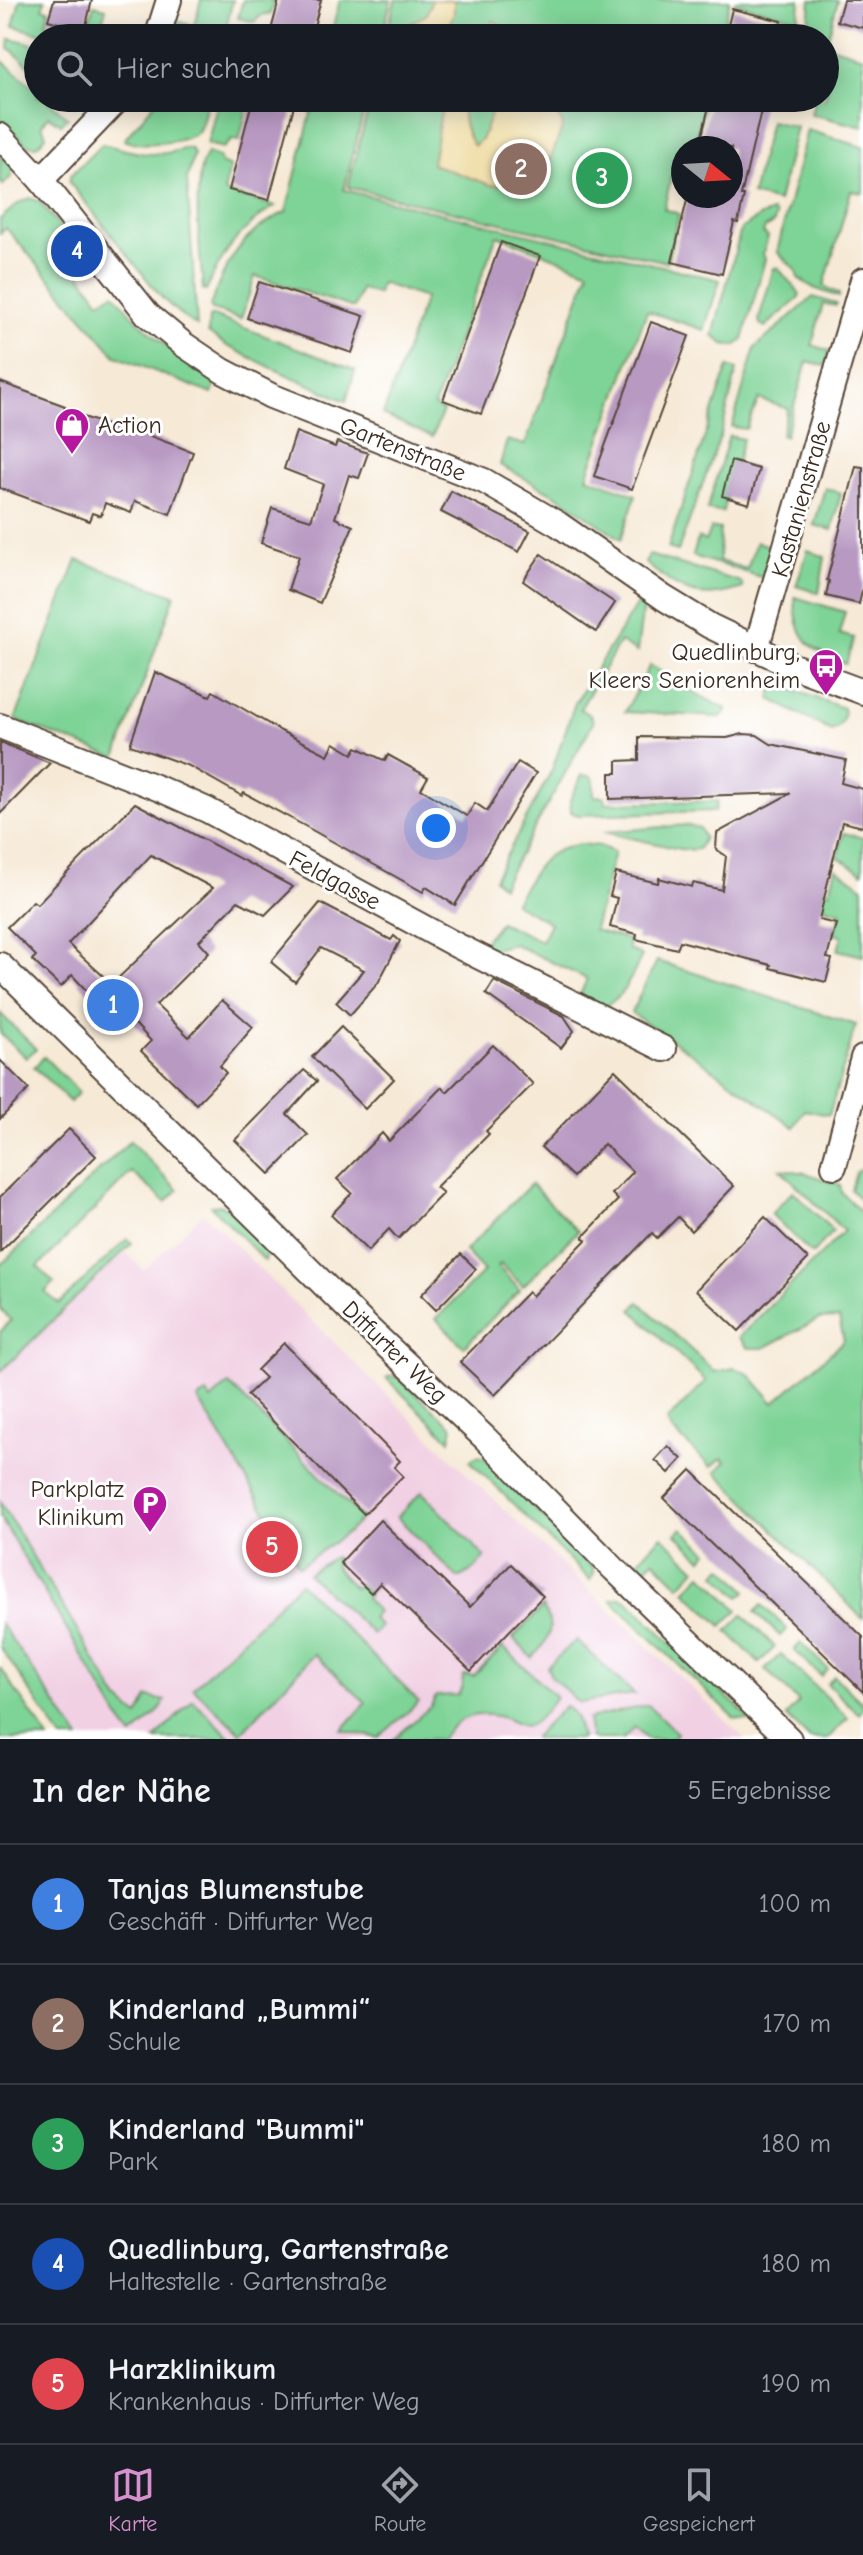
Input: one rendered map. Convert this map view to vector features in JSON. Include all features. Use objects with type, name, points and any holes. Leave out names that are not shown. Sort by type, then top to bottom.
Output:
[{"type":"street","points":[[161,24],[169,0]]},
{"type":"street","points":[[41,180],[106,112]]},
{"type":"street","name":"Gartenstraße","points":[[0,136],[41,180],[138,304],[159,326],[204,358],[271,396],[501,490],[558,524],[686,613],[756,649],[863,692]]},
{"type":"street","name":"Kastanienstraße","points":[[756,649],[861,295]]},
{"type":"street","name":"Feldgasse","points":[[0,726],[207,810],[456,945],[664,1049]]},
{"type":"street","name":"Ditfurter Weg","points":[[0,965],[789,1739]]},
{"type":"street","points":[[834,1166],[863,1058]]},
{"type":"shaded area","points":[[203,1213],[463,1470],[745,1739],[80,1739],[0,1623],[0,1372],[125,1252],[144,1270]]},
{"type":"green space","points":[[20,0],[45,0],[43,8],[49,10],[46,23],[50,24],[24,24],[24,29],[13,26]]},
{"type":"green space","points":[[201,0],[233,0],[227,24],[195,24]]},
{"type":"green space","points":[[243,0],[274,0],[270,15],[263,14],[254,22],[238,18]]},
{"type":"green space","points":[[340,0],[391,0],[385,24],[334,24]]},
{"type":"green space","points":[[395,0],[432,0],[419,24],[389,24]]},
{"type":"green space","points":[[454,0],[730,0],[724,24],[498,24],[494,21],[491,24],[449,24],[454,15]]},
{"type":"green space","points":[[735,0],[800,0],[798,24],[792,24],[793,18],[735,3]]},
{"type":"green space","points":[[811,0],[838,0],[832,24],[809,23]]},
{"type":"green space","points":[[94,5],[106,8],[102,24],[89,24]]},
{"type":"green space","points":[[10,38],[24,42],[24,61],[9,48]]},
{"type":"green space","points":[[839,49],[863,56],[863,127],[811,114],[839,112]]},
{"type":"green space","points":[[0,59],[24,79],[24,112],[61,112],[68,118],[61,124],[49,116],[42,124],[46,136],[37,146],[27,145],[0,119]]},
{"type":"green space","points":[[147,112],[205,112],[199,130],[186,138],[140,143],[124,140]]},
{"type":"green space","points":[[215,112],[246,112],[239,141],[232,140],[223,148],[207,144]]},
{"type":"green space","points":[[311,112],[364,112],[344,190],[720,280],[704,330],[647,311],[587,477],[636,495],[621,539],[561,498],[500,465],[507,440],[525,445],[589,271],[497,235],[434,406],[443,411],[432,437],[383,415],[425,298],[381,283],[377,294],[361,289],[354,308],[255,276],[241,319],[212,310],[210,306],[216,290],[237,250],[257,229],[286,212]]},
{"type":"green space","points":[[367,112],[442,112],[432,164],[491,185],[516,185],[537,112],[703,112],[697,136],[671,136],[671,177],[664,209],[679,214],[667,262],[348,187]]},
{"type":"green space","points":[[463,112],[492,112],[482,138],[474,146]]},
{"type":"green space","points":[[770,121],[796,127],[778,202],[752,195]]},
{"type":"green space","points":[[807,130],[863,147],[863,193],[851,191],[824,286],[839,294],[839,297],[798,278],[796,270],[777,252]]},
{"type":"green space","points":[[102,144],[153,154],[186,148],[194,154],[187,180],[197,326],[162,298],[69,182],[71,175]]},
{"type":"green space","points":[[0,153],[13,168],[11,177],[3,185],[0,182]]},
{"type":"green space","points":[[207,153],[219,157],[221,163],[230,167],[224,192],[275,206],[233,242],[206,291],[203,290],[198,199],[202,165]]},
{"type":"green space","points":[[29,198],[39,201],[69,238],[57,242],[100,301],[114,293],[159,340],[213,377],[215,386],[212,394],[116,356],[6,228],[0,233],[0,219]]},
{"type":"green space","points":[[773,212],[776,215],[774,222],[763,233],[768,237],[763,254],[765,259],[743,340],[735,346],[724,344],[713,336],[741,229]]},
{"type":"green space","points":[[774,268],[778,268],[800,294],[765,327],[759,319]]},
{"type":"green space","points":[[813,297],[837,304],[823,304],[812,345],[830,351],[825,366],[807,362],[785,436],[781,435],[788,409],[759,399],[746,429],[732,427],[755,348]]},
{"type":"green space","points":[[213,316],[355,370],[346,401],[227,346],[208,333],[209,318]]},
{"type":"green space","points":[[728,367],[737,370],[721,434],[678,551],[668,548]]},
{"type":"green space","points":[[729,436],[743,439],[723,512],[707,510]]},
{"type":"green space","points":[[825,488],[841,493],[832,530],[814,525]]},
{"type":"green space","points":[[711,528],[720,529],[719,561],[747,569],[756,542],[774,547],[764,578],[693,556],[698,538],[705,541]]},
{"type":"green space","points":[[808,550],[825,557],[819,593],[796,586]]},
{"type":"green space","points":[[649,555],[741,582],[743,588],[713,594],[690,592],[645,563]]},
{"type":"green space","points":[[77,560],[175,595],[116,758],[15,720]]},
{"type":"green space","points":[[795,597],[845,612],[839,634],[854,638],[846,664],[823,654],[807,641],[798,623]]},
{"type":"green space","points":[[638,602],[643,605],[637,652],[620,642],[580,709],[591,716],[593,723],[502,886],[494,879],[552,770],[575,703]]},
{"type":"green space","points":[[650,665],[727,709],[721,717],[625,712]]},
{"type":"green space","points":[[775,683],[843,708],[842,722],[831,731],[770,699]]},
{"type":"green space","points":[[582,775],[591,776],[594,796],[605,797],[606,803],[718,801],[715,811],[578,815],[571,812],[570,800]]},
{"type":"green space","points":[[686,825],[700,828],[704,838],[698,849],[684,850],[604,832]]},
{"type":"green space","points":[[844,833],[863,838],[863,873],[838,857]]},
{"type":"green space","points":[[580,844],[600,846],[614,852],[594,930],[629,940],[628,949],[642,956],[620,994],[599,1009],[579,997],[587,979],[514,944],[488,950],[479,947],[500,922],[541,941],[550,923],[514,903],[539,864],[555,852]]},
{"type":"green space","points":[[836,868],[863,887],[863,956],[838,950],[842,936],[834,934],[841,912],[781,895],[786,880],[830,891]]},
{"type":"green space","points":[[657,961],[856,1025],[829,1115],[805,1110],[794,1127],[631,1013]]},
{"type":"green space","points":[[0,1013],[36,1049],[26,1058],[0,1033]]},
{"type":"green space","points":[[44,1057],[79,1092],[70,1102],[34,1067]]},
{"type":"green space","points":[[130,1141],[178,1190],[166,1202],[131,1172],[38,1267],[54,1283],[45,1292],[59,1304],[127,1239],[132,1243],[0,1372],[0,1332],[11,1320],[0,1309],[0,1266]]},
{"type":"green space","points":[[780,1169],[806,1173],[840,1185],[842,1193],[863,1214],[863,1619],[716,1472],[726,1461],[722,1458],[711,1467],[671,1429],[667,1421],[706,1381],[632,1310],[639,1302],[715,1372],[734,1368],[749,1374],[774,1403],[844,1341],[839,1318],[819,1319],[764,1348],[748,1348],[739,1337],[844,1231]]},
{"type":"green space","points":[[861,1169],[863,1202],[851,1190],[856,1172]]},
{"type":"green space","points":[[531,1184],[578,1231],[523,1286],[500,1264],[498,1267],[520,1290],[464,1347],[436,1319],[484,1271],[465,1251]]},
{"type":"green space","points":[[793,1191],[833,1231],[812,1254],[771,1214]]},
{"type":"green space","points":[[220,1205],[229,1209],[268,1247],[265,1261],[211,1206]]},
{"type":"green space","points":[[397,1377],[453,1427],[450,1440],[386,1378]]},
{"type":"green space","points":[[229,1384],[362,1518],[347,1533],[299,1566],[198,1399],[207,1394],[211,1400]]},
{"type":"green space","points":[[478,1456],[485,1458],[593,1568],[590,1580],[470,1461]]},
{"type":"green space","points":[[422,1492],[485,1557],[475,1569],[458,1578],[397,1517]]},
{"type":"green space","points":[[0,1502],[118,1699],[138,1716],[148,1697],[165,1701],[133,1736],[125,1728],[0,1517]]},
{"type":"green space","points":[[682,1528],[708,1552],[702,1559],[676,1534]]},
{"type":"green space","points":[[662,1536],[696,1569],[680,1586],[654,1560],[640,1574],[633,1566]]},
{"type":"green space","points":[[334,1557],[337,1560],[334,1566],[354,1588],[359,1585],[369,1594],[366,1599],[377,1611],[372,1618],[380,1626],[373,1634],[308,1574]]},
{"type":"green space","points":[[723,1567],[747,1591],[740,1597],[716,1574]]},
{"type":"green space","points":[[702,1574],[738,1610],[722,1626],[685,1591]]},
{"type":"green space","points":[[300,1583],[419,1702],[378,1738],[342,1730],[366,1703],[314,1654],[241,1733],[193,1688]]},
{"type":"green space","points":[[621,1597],[752,1721],[734,1718],[611,1600]]},
{"type":"green space","points":[[762,1605],[787,1629],[780,1636],[755,1612]]},
{"type":"green space","points":[[543,1607],[549,1622],[549,1634],[532,1658],[513,1638]]},
{"type":"green space","points":[[743,1615],[775,1647],[759,1663],[727,1631]]},
{"type":"green space","points":[[0,1623],[80,1739],[62,1739],[0,1647]]},
{"type":"green space","points":[[576,1640],[634,1694],[579,1703],[551,1676],[547,1667]]},
{"type":"green space","points":[[801,1643],[828,1669],[821,1676],[794,1650]]},
{"type":"green space","points":[[503,1647],[556,1697],[537,1720],[524,1726],[497,1716],[478,1715],[455,1724],[441,1739],[394,1739],[431,1706],[436,1696],[458,1695],[463,1675],[474,1676]]},
{"type":"green space","points":[[781,1654],[848,1718],[827,1739],[810,1739],[786,1716],[799,1702],[765,1669]]},
{"type":"green space","points":[[1,1669],[49,1739],[0,1739]]},
{"type":"green space","points":[[834,1676],[863,1704],[859,1714],[827,1684]]},
{"type":"green space","points":[[193,1700],[232,1739],[155,1739]]},
{"type":"green space","points":[[648,1705],[677,1733],[672,1739],[647,1739],[635,1727],[623,1739],[591,1739],[588,1719]]},
{"type":"green space","points":[[565,1706],[575,1716],[581,1739],[535,1739],[534,1737]]},
{"type":"sand","points":[[432,0],[454,0],[454,15],[449,24],[412,24],[426,15]]},
{"type":"sand","points":[[442,112],[463,112],[464,123],[474,146],[482,138],[492,112],[555,112],[563,125],[541,175],[516,185],[491,185],[432,164]]},
{"type":"building","points":[[54,0],[92,0],[86,24],[63,24],[48,20]]},
{"type":"building","points":[[279,0],[321,0],[315,24],[273,24]]},
{"type":"building","points":[[843,0],[863,0],[863,28],[837,21]]},
{"type":"building","points":[[732,9],[782,21],[781,24],[728,24]]},
{"type":"building","points":[[249,112],[292,112],[269,200],[229,190]]},
{"type":"building","points":[[708,112],[761,112],[743,187],[743,136],[702,136]]},
{"type":"building","points":[[685,208],[741,208],[738,223],[734,222],[722,274],[672,262]]},
{"type":"building","points":[[501,242],[540,256],[481,414],[443,400]]},
{"type":"building","points":[[259,282],[364,316],[352,353],[247,318]]},
{"type":"building","points":[[651,322],[689,336],[632,489],[594,476]]},
{"type":"building","points":[[0,382],[65,406],[64,410],[120,430],[121,425],[193,452],[170,514],[135,501],[131,513],[105,503],[101,516],[92,513],[89,521],[0,488]]},
{"type":"building","points":[[296,432],[335,447],[337,442],[368,453],[359,478],[349,475],[335,518],[353,526],[320,603],[288,590],[299,556],[261,543],[272,508],[311,520],[323,484],[284,469]]},
{"type":"building","points":[[731,461],[759,469],[749,504],[722,496]]},
{"type":"building","points":[[856,466],[863,467],[863,587],[859,604],[826,596],[827,580]]},
{"type":"building","points":[[451,491],[530,531],[519,552],[441,512]]},
{"type":"building","points":[[541,554],[615,603],[596,632],[523,581]]},
{"type":"building","points":[[155,672],[210,696],[213,691],[328,755],[334,743],[353,754],[357,747],[385,761],[388,755],[428,777],[421,789],[467,816],[475,803],[487,811],[518,762],[536,773],[455,905],[426,887],[423,892],[244,793],[242,796],[189,766],[130,745]]},
{"type":"building","points":[[757,735],[771,744],[846,760],[841,783],[863,789],[863,827],[842,822],[819,920],[836,924],[827,958],[832,959],[826,982],[680,941],[677,949],[636,939],[637,934],[610,927],[617,898],[610,896],[616,873],[658,883],[659,878],[692,887],[693,883],[722,890],[726,856],[716,849],[717,833],[791,793],[610,799],[610,773],[617,773],[617,761],[639,760],[639,737],[727,738]]},
{"type":"building","points":[[0,742],[50,763],[0,814]]},
{"type":"building","points":[[135,803],[293,887],[265,915],[238,901],[199,941],[209,952],[156,1005],[189,1037],[222,1000],[253,1027],[220,1066],[226,1073],[196,1104],[141,1051],[151,1041],[124,1012],[115,1021],[72,975],[61,987],[32,960],[36,956],[7,927],[33,901],[37,904]],"holes":[[[151,855],[213,888],[112,984],[68,944]]]},
{"type":"building","points":[[320,903],[391,940],[394,936],[400,941],[378,983],[350,1015],[336,1002],[364,970],[321,948],[295,982],[271,962]]},
{"type":"building","points":[[494,981],[564,1016],[574,1031],[561,1048],[486,994]]},
{"type":"building","points":[[341,1027],[394,1079],[365,1109],[312,1057]]},
{"type":"building","points":[[493,1045],[533,1084],[436,1187],[443,1193],[398,1239],[389,1229],[368,1251],[331,1215],[352,1193],[337,1179],[382,1133],[389,1141],[442,1087],[447,1092]]},
{"type":"building","points":[[0,1060],[29,1089],[0,1119]]},
{"type":"building","points":[[304,1070],[317,1081],[287,1114],[308,1135],[270,1174],[235,1140]]},
{"type":"building","points":[[615,1070],[734,1186],[691,1231],[678,1217],[657,1238],[652,1233],[495,1395],[460,1362],[528,1292],[532,1296],[586,1240],[583,1237],[618,1200],[612,1194],[633,1172],[604,1144],[573,1177],[541,1147]]},
{"type":"building","points":[[69,1129],[96,1156],[0,1252],[0,1197]]},
{"type":"building","points":[[765,1217],[808,1259],[739,1331],[696,1290]]},
{"type":"building","points":[[461,1254],[476,1269],[436,1310],[421,1295]]},
{"type":"building","points":[[284,1343],[400,1461],[394,1467],[403,1476],[364,1514],[247,1395],[265,1378],[257,1370]]},
{"type":"building","points":[[668,1446],[682,1459],[669,1473],[655,1460]]},
{"type":"building","points":[[691,1470],[863,1637],[863,1692],[664,1498]]},
{"type":"building","points":[[380,1520],[470,1607],[511,1564],[543,1596],[471,1671],[380,1583],[371,1593],[340,1563]]},
{"type":"place","name":"Kinderland „Bummi“","points":[[521,169]]},
{"type":"place","name":"Kinderland \"Bummi\"","points":[[602,178]]},
{"type":"place","name":"Quedlinburg, Gartenstraße","points":[[77,251]]},
{"type":"place","name":"Action","points":[[72,456]]},
{"type":"place","name":"Quedlinburg, Kleers Seniorenheim","points":[[826,697]]},
{"type":"place","name":"Tanjas Blumenstube","points":[[113,1005]]},
{"type":"place","name":"Parkplatz Klinikum","points":[[150,1534]]},
{"type":"place","name":"Harzklinikum","points":[[272,1547]]}]
